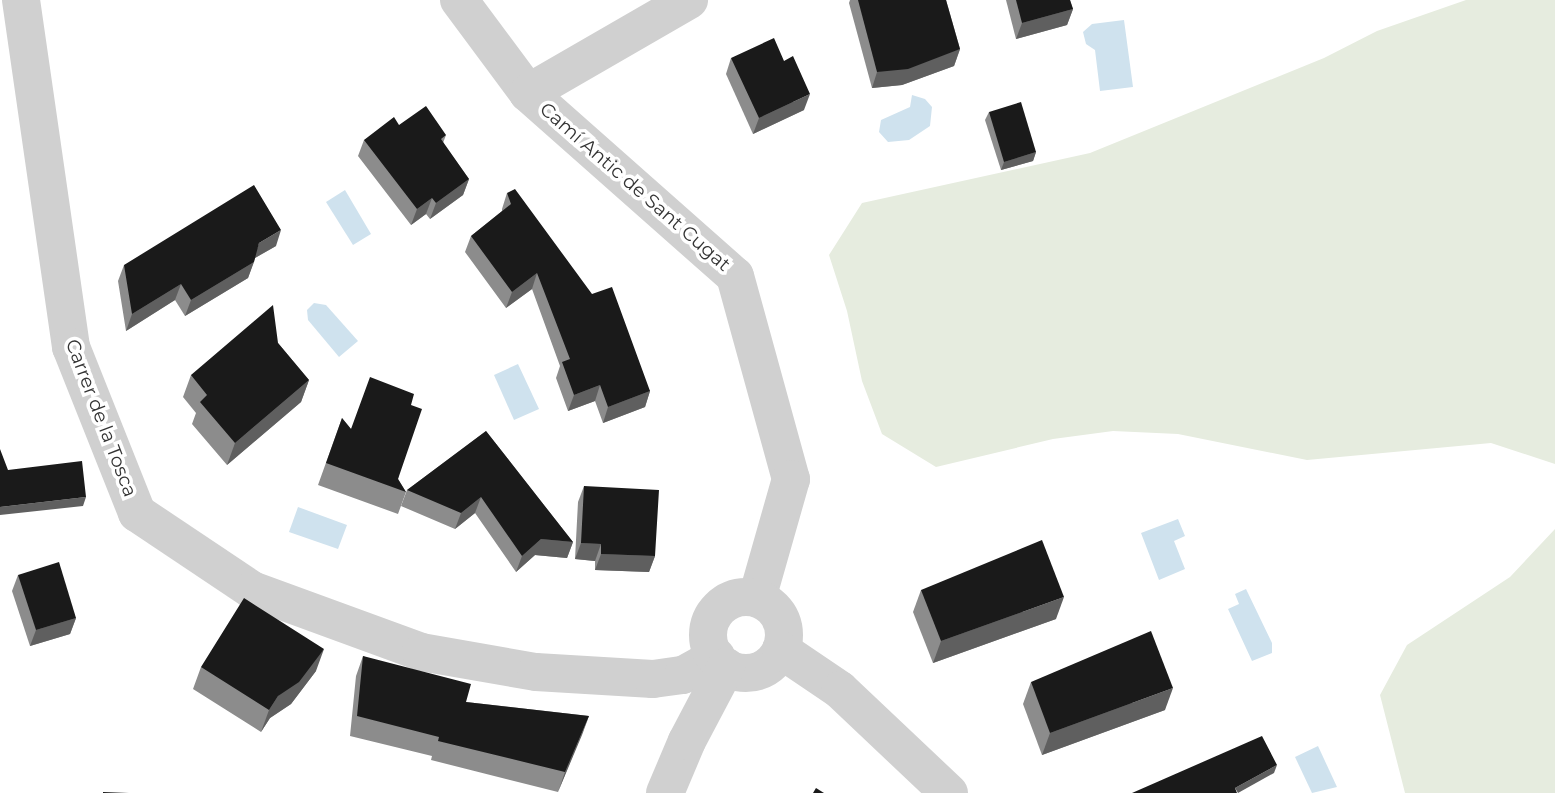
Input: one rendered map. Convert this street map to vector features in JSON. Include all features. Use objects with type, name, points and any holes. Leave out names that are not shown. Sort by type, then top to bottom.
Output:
[{"type":"street","name":"Carrer de la Tosca","points":[[21,0],[71,347],[137,513],[252,590],[421,652],[536,672],[653,679],[683,675],[721,662]]},
{"type":"street","name":"Camí Antic de Sant Cugat","points":[[459,0],[528,93],[735,276],[791,479],[757,598]]},
{"type":"street","points":[[528,93],[688,0]]},
{"type":"street","points":[[665,793],[721,662],[708,629],[717,610],[736,598],[757,598],[780,615],[785,636],[781,650],[773,662],[754,672],[721,662]]},
{"type":"street","points":[[781,650],[840,690],[949,793]]},
{"type":"shaded area","points":[[1466,0],[1555,0],[1555,464],[1491,443],[1307,460],[1178,434],[1113,431],[1053,439],[936,467],[882,434],[862,381],[847,311],[829,255],[862,203],[1090,153],[1324,58],[1377,31]]},
{"type":"shaded area","points":[[1555,529],[1555,793],[1405,793],[1380,695],[1407,645],[1510,577]]},
{"type":"water","points":[[1124,20],[1133,87],[1100,91],[1095,50],[1086,44],[1083,32],[1092,24]]},
{"type":"water","points":[[912,95],[925,99],[932,107],[930,126],[909,140],[888,142],[879,132],[881,120],[910,107]]},
{"type":"water","points":[[345,190],[371,234],[353,245],[326,202]]},
{"type":"water","points":[[314,303],[326,305],[358,341],[339,357],[308,320],[307,310]]},
{"type":"water","points":[[518,364],[539,409],[514,420],[494,375]]},
{"type":"water","points":[[298,507],[347,525],[338,549],[289,532]]},
{"type":"water","points":[[1178,519],[1185,536],[1174,541],[1185,569],[1159,580],[1141,533]]},
{"type":"water","points":[[1246,589],[1272,643],[1272,653],[1252,661],[1228,609],[1239,604],[1235,594]]},
{"type":"water","points":[[1318,746],[1337,787],[1312,793],[1295,757]]},
{"type":"building","points":[[858,0],[946,0],[960,49],[908,69],[877,72]]},
{"type":"building","points":[[1016,0],[1070,0],[1073,9],[1022,23]]},
{"type":"building","points":[[774,38],[784,61],[793,56],[810,94],[759,118],[731,58]]},
{"type":"building","points":[[1021,102],[1036,152],[1004,162],[989,112]]},
{"type":"building","points":[[426,106],[446,135],[441,139],[469,179],[436,203],[432,198],[417,209],[364,140],[394,117],[399,125]]},
{"type":"building","points":[[254,185],[281,230],[259,243],[254,262],[191,300],[181,284],[132,314],[124,265]]},
{"type":"building","points":[[515,189],[592,294],[612,287],[650,391],[608,407],[600,385],[574,395],[562,362],[570,359],[537,273],[512,292],[471,236],[511,204],[507,193]]},
{"type":"building","points":[[273,305],[278,343],[309,380],[235,443],[200,402],[207,395],[191,375]]},
{"type":"building","points":[[370,377],[414,394],[411,405],[422,409],[398,479],[406,492],[326,463],[342,418],[351,429]]},
{"type":"building","points":[[486,431],[573,542],[541,539],[522,556],[481,497],[461,513],[407,490]]},
{"type":"building","points":[[0,449],[8,470],[82,461],[86,497],[0,507]]},
{"type":"building","points":[[584,486],[659,490],[655,556],[601,554],[601,544],[581,543]]},
{"type":"building","points":[[1042,540],[1064,597],[941,641],[921,590]]},
{"type":"building","points":[[59,562],[76,618],[36,630],[18,575]]},
{"type":"building","points":[[244,598],[324,649],[299,682],[278,696],[269,710],[201,667]]},
{"type":"building","points":[[1151,631],[1173,688],[1050,733],[1031,682]]},
{"type":"building","points":[[363,656],[471,684],[466,702],[589,716],[565,772],[438,741],[439,737],[357,716]]},
{"type":"building","points":[[1262,736],[1277,765],[1235,788],[1237,793],[1132,793]]}]
